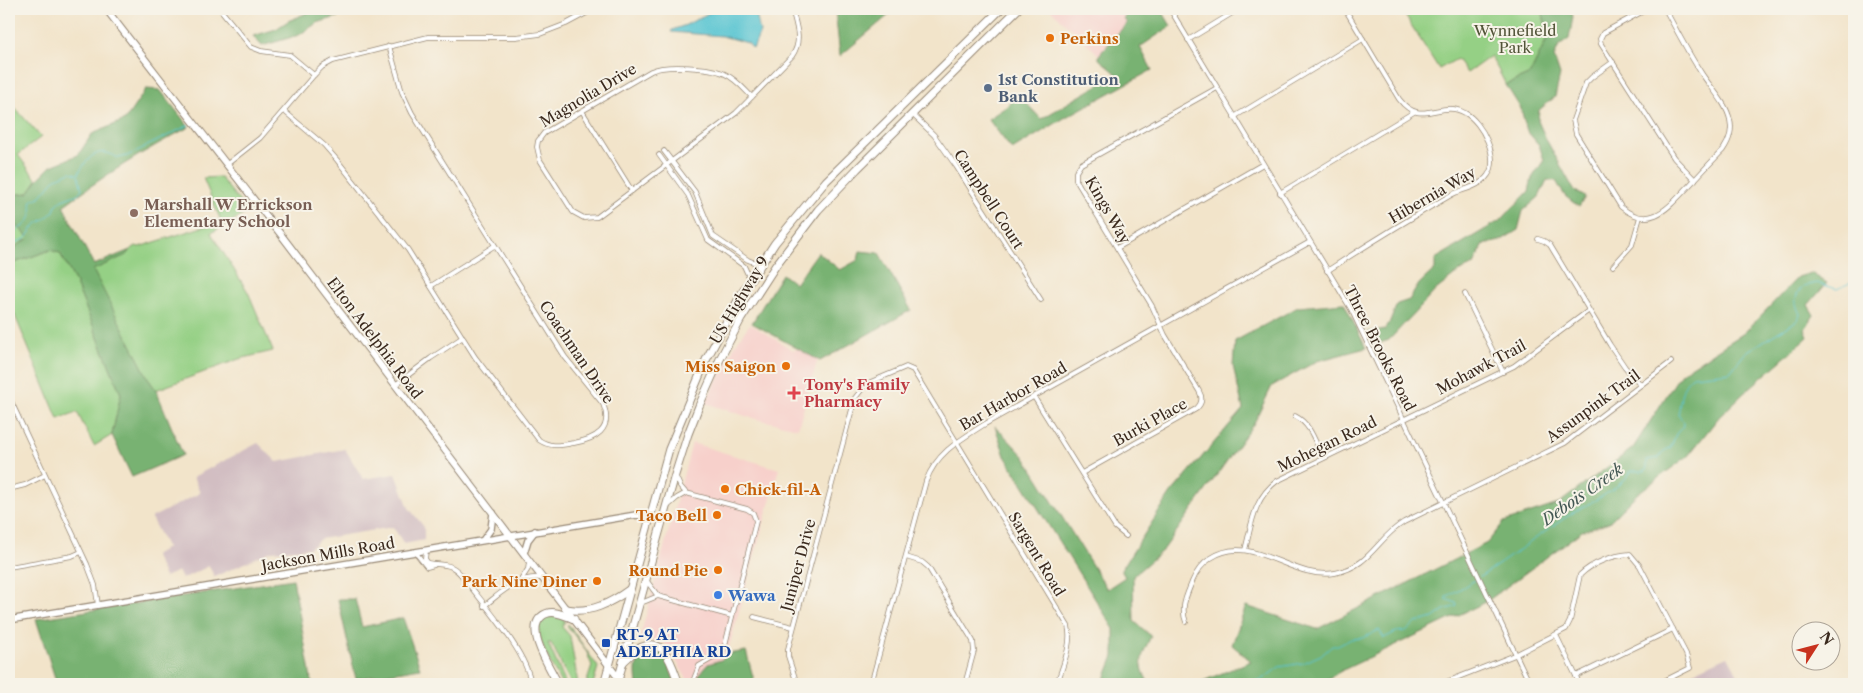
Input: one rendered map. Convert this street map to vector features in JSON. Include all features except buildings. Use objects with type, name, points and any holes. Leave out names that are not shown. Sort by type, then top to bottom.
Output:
[{"type":"highway","name":"US Highway 9","points":[[603,682],[669,449],[712,347],[751,280],[804,206],[839,168],[1001,9]]},
{"type":"highway","name":"US Highway 9","points":[[620,682],[623,662],[639,603],[675,475],[693,420],[737,327],[764,282],[818,210],[1018,9]]},
{"type":"highway","points":[[566,609],[584,610],[607,604],[630,589]]},
{"type":"highway","points":[[558,684],[537,640],[535,627],[540,618],[550,612],[559,613],[574,619]]},
{"type":"highway","points":[[623,662],[641,648],[648,645],[658,646],[664,650],[669,658],[680,684]]},
{"type":"main road","name":"Elton Adelphia Road","points":[[106,9],[544,578],[620,682]]},
{"type":"main road","points":[[483,540],[491,529],[493,513]]},
{"type":"main road","name":"Jackson Mills Road","points":[[9,620],[510,535],[640,515],[651,516]]},
{"type":"main road","points":[[524,553],[528,540],[535,531]]},
{"type":"street","points":[[220,9],[252,47],[260,51],[290,55],[314,75]]},
{"type":"street","points":[[226,165],[260,138],[314,75],[322,67],[333,61],[428,36],[516,37],[540,34],[566,24],[594,9]]},
{"type":"street","name":"Magnolia Drive","points":[[752,97],[732,78],[722,72],[665,67],[651,71],[544,133],[537,147],[540,160],[576,214],[590,219],[599,215],[736,113],[752,97],[796,49],[798,38],[792,9]]},
{"type":"street","name":"Three Brooks Road","points":[[1170,9],[1351,309],[1530,684]]},
{"type":"street","points":[[1188,40],[1238,9]]},
{"type":"street","points":[[1280,193],[1414,112],[1399,99],[1345,9]]},
{"type":"street","points":[[1636,9],[1639,13]]},
{"type":"street","points":[[1647,9],[1604,32],[1601,36],[1601,44],[1674,158],[1695,180]]},
{"type":"street","points":[[1612,62],[1592,76],[1586,83],[1574,114],[1576,134],[1616,202],[1626,211],[1640,217],[1654,216],[1664,211],[1695,180],[1726,146],[1731,134],[1731,121],[1726,110],[1691,57],[1665,9]]},
{"type":"street","points":[[1234,117],[1363,39]]},
{"type":"street","name":"Coachman Drive","points":[[284,111],[330,151],[408,250],[484,369],[539,440],[548,445],[560,446],[591,439],[602,430],[606,417],[603,404],[564,357],[412,113],[402,92],[389,46]]},
{"type":"street","name":"Kings Way","points":[[1160,325],[1152,306],[1076,180],[1075,174],[1077,168],[1085,162],[1217,88]]},
{"type":"street","name":"Hibernia Way","points":[[1327,270],[1452,194],[1478,184],[1490,173],[1493,160],[1492,150],[1470,116],[1454,109],[1423,113],[1414,112]]},
{"type":"street","points":[[582,111],[632,190]]},
{"type":"street","name":"Campbell Court","points":[[912,114],[934,135],[956,166],[1041,300]]},
{"type":"street","points":[[664,151],[695,192],[714,236],[748,260],[753,262],[763,261]]},
{"type":"street","points":[[659,155],[688,195],[708,240],[744,266],[751,280]]},
{"type":"street","points":[[1117,248],[1263,164]]},
{"type":"street","points":[[1613,266],[1632,245],[1640,217]]},
{"type":"street","points":[[1538,239],[1550,245],[1617,357],[1641,385]]},
{"type":"street","name":"Bar Harbor Road","points":[[871,684],[929,473],[941,454],[956,442],[1034,397],[1310,242]]},
{"type":"street","points":[[431,286],[494,246]]},
{"type":"street","points":[[1465,294],[1503,372]]},
{"type":"street","name":"Mohawk Trail","points":[[1404,420],[1503,372],[1527,358],[1588,311]]},
{"type":"street","name":"Burki Place","points":[[1082,474],[1196,409],[1200,404],[1202,399],[1200,391],[1160,325]]},
{"type":"street","points":[[396,385],[430,358],[463,338]]},
{"type":"street","name":"Assunpink Trail","points":[[1245,550],[1307,572],[1337,573],[1352,567],[1364,560],[1397,526],[1565,443],[1671,362]]},
{"type":"street","name":"Juniper Drive","points":[[797,684],[788,652],[793,627],[855,398],[863,386],[903,367],[910,368],[956,442]]},
{"type":"street","points":[[9,397],[81,552],[92,578],[98,605]]},
{"type":"street","points":[[1034,397],[1115,526],[1126,536]]},
{"type":"street","points":[[1295,416],[1308,426],[1323,458]]},
{"type":"street","name":"Mohegan Road","points":[[1245,550],[1253,514],[1263,494],[1276,481],[1404,420]]},
{"type":"street","name":"Sargent Road","points":[[956,442],[1068,626],[1070,631],[1068,644],[1057,684]]},
{"type":"street","points":[[9,489],[25,485],[44,475]]},
{"type":"street","points":[[675,475],[686,493],[749,510],[756,519],[723,651],[699,666],[692,684]]},
{"type":"street","points":[[666,508],[686,493]]},
{"type":"street","points":[[426,550],[426,562],[450,565],[458,571],[518,650],[531,684]]},
{"type":"street","points":[[1186,622],[1183,615],[1184,605],[1194,577],[1200,568],[1209,559],[1220,553],[1245,550]]},
{"type":"street","points":[[9,567],[72,556],[81,552]]},
{"type":"street","points":[[414,552],[427,567],[436,564]]},
{"type":"street","points":[[1441,684],[1515,655],[1566,629],[1570,621],[1580,576],[1585,570],[1616,555],[1630,554],[1640,566],[1686,654],[1690,668],[1658,684]]},
{"type":"street","points":[[906,557],[922,562],[928,567],[971,638],[974,651],[965,684]]},
{"type":"street","points":[[521,580],[528,569],[529,560]]},
{"type":"street","points":[[484,606],[521,580],[532,577],[544,578]]},
{"type":"street","points":[[646,579],[658,596]]},
{"type":"street","points":[[639,603],[658,596],[732,616]]},
{"type":"street","points":[[754,616],[793,627]]},
{"type":"street","points":[[1576,676],[1673,629]]},
{"type":"street","points":[[1556,635],[1579,684]]},
{"type":"shaded area","points":[[1050,9],[1133,9],[1123,17],[1127,23],[1099,55]]},
{"type":"shaded area","points":[[750,324],[793,350],[803,348],[818,358],[798,428],[752,418],[705,403],[738,340]]},
{"type":"shaded area","points":[[258,443],[277,462],[345,449],[363,479],[396,474],[409,508],[424,527],[424,540],[404,544],[393,527],[320,539],[310,548],[271,551],[216,576],[214,576],[209,566],[182,579],[178,571],[165,577],[154,555],[167,548],[151,518],[200,493],[193,477]]},
{"type":"shaded area","points":[[692,443],[779,469],[727,654],[721,660],[708,664],[700,673],[697,684],[690,684],[666,644],[640,637]]},
{"type":"shaded area","points":[[1728,656],[1743,684],[1667,684]]},
{"type":"green space","points":[[316,9],[364,9],[317,23],[299,35],[262,46],[253,36],[276,29],[288,21]]},
{"type":"green space","points":[[835,9],[896,9],[840,56]]},
{"type":"green space","points":[[1133,9],[1161,9],[1171,26],[1140,47],[1152,70],[1066,117],[1012,150],[988,119],[1006,107],[1018,94],[1041,119],[1117,74],[1099,59],[1099,55],[1127,23],[1123,18]]},
{"type":"green space","name":"Wynnefield Park","points":[[1401,9],[1542,9],[1548,37],[1530,74],[1506,85],[1491,56],[1467,73],[1457,59],[1439,69]]},
{"type":"green space","points":[[1542,9],[1571,9],[1573,17],[1569,39],[1559,46],[1554,57],[1560,75],[1555,97],[1539,110],[1538,121],[1574,190],[1585,197],[1579,207],[1565,196],[1556,181],[1547,180],[1539,197],[1523,211],[1518,230],[1500,241],[1482,245],[1474,265],[1460,271],[1436,290],[1389,340],[1374,345],[1368,332],[1385,329],[1397,304],[1409,300],[1419,284],[1435,269],[1435,259],[1501,220],[1529,191],[1532,178],[1544,160],[1539,145],[1527,131],[1521,109],[1506,85],[1530,74],[1548,37]]},
{"type":"green space","points":[[146,89],[160,90],[189,127],[124,164],[63,206],[94,265],[130,250],[126,255],[93,270],[149,380],[156,390],[183,455],[132,477],[112,435],[121,394],[74,279],[60,253],[50,250],[9,265],[9,251],[29,238],[13,221],[9,221],[9,195],[28,193],[37,180],[51,166],[78,155],[92,134],[125,120]]},
{"type":"green space","points":[[9,101],[41,137],[18,155],[37,180],[28,193],[9,195]]},
{"type":"green space","points":[[220,177],[248,212],[211,233],[248,292],[273,351],[239,359],[156,390],[92,270],[126,255],[136,246],[139,247],[221,221],[203,178]]},
{"type":"green space","points":[[9,221],[13,221],[29,238],[9,251]]},
{"type":"green space","points":[[50,250],[60,253],[74,279],[121,394],[112,435],[94,446],[77,412],[58,419],[13,311],[9,308],[9,265]]},
{"type":"green space","points":[[860,251],[879,253],[911,310],[820,361],[752,323],[782,274],[795,284],[818,252],[840,270],[858,260]]},
{"type":"green space","points":[[1811,273],[1827,283],[1808,305],[1814,315],[1805,329],[1808,337],[1719,417],[1688,456],[1638,493],[1609,522],[1582,531],[1486,602],[1343,670],[1318,684],[1196,684],[1251,661],[1232,645],[1246,606],[1317,629],[1487,543],[1504,522],[1558,504],[1633,448],[1681,373],[1744,333],[1798,277]]},
{"type":"green space","points":[[1344,303],[1366,348],[1317,361],[1272,386],[1254,423],[1164,549],[1133,576],[1134,621],[1151,636],[1142,660],[1143,670],[1149,684],[1103,684],[1114,656],[1114,629],[1005,456],[995,426],[1024,456],[1107,589],[1125,577],[1121,570],[1171,493],[1243,409],[1233,366],[1235,341],[1298,307]]},
{"type":"green space","points":[[293,579],[312,684],[57,684],[36,619]]},
{"type":"green space","points":[[338,599],[355,599],[362,627],[403,618],[420,668],[356,679]]},
{"type":"green space","points":[[549,616],[562,617],[565,621],[562,627],[570,636],[578,684],[572,684],[551,643],[548,643],[566,684],[561,684],[544,648],[539,627],[542,621]]},
{"type":"green space","points":[[568,624],[598,667],[593,684],[586,684],[592,666],[586,650],[568,627]]},
{"type":"green space","points":[[649,648],[655,648],[664,655],[676,684],[637,684],[637,664]]},
{"type":"green space","points":[[746,651],[755,684],[697,684],[700,673],[708,664],[721,660],[727,654]]},
{"type":"water","points":[[716,9],[755,9],[760,32],[753,49],[748,43],[722,36],[671,32]]},
{"type":"waterway","points":[[78,174],[86,162],[94,155],[105,153],[118,158],[127,156],[189,125]]},
{"type":"waterway","points":[[9,239],[13,233],[29,220],[32,200],[40,197],[56,178],[71,172],[77,174]]},
{"type":"waterway","points":[[9,245],[25,239],[35,225],[54,211],[56,205],[62,200],[78,194],[82,189],[78,175]]},
{"type":"waterway","name":"Debois Creek","points":[[1480,577],[1566,517],[1620,484],[1631,471],[1645,471],[1647,460],[1659,458],[1664,451],[1671,447],[1676,434],[1684,425],[1684,422],[1678,415],[1683,388],[1689,379],[1693,376],[1730,372],[1746,352],[1798,320],[1800,314],[1796,300],[1803,286],[1817,283],[1837,289],[1854,281]]},
{"type":"waterway","name":"Debois Creek","points":[[1250,684],[1266,677],[1279,667],[1303,663],[1323,654],[1332,646],[1338,646],[1351,639],[1363,638],[1379,630],[1384,638],[1396,632],[1406,631],[1416,623],[1433,618],[1444,610],[1457,606],[1456,603],[1446,599],[1446,597],[1477,579]]},
{"type":"place","name":"Perkins","points":[[1050,38]]},
{"type":"place","name":"1st Constitution Bank","points":[[988,88]]},
{"type":"place","name":"Marshall W Errickson Elementary School","points":[[134,213]]},
{"type":"place","name":"Miss Saigon","points":[[786,366]]},
{"type":"place","name":"Tony's Family Pharmacy","points":[[794,393]]},
{"type":"place","name":"Chick-fil-A","points":[[725,489]]},
{"type":"place","name":"Taco Bell","points":[[717,515]]},
{"type":"place","name":"Round Pie","points":[[718,570]]},
{"type":"place","name":"Park Nine Diner","points":[[597,581]]},
{"type":"place","name":"Wawa","points":[[718,595]]},
{"type":"place","name":"RT-9 AT ADELPHIA RD","points":[[606,643]]}]
